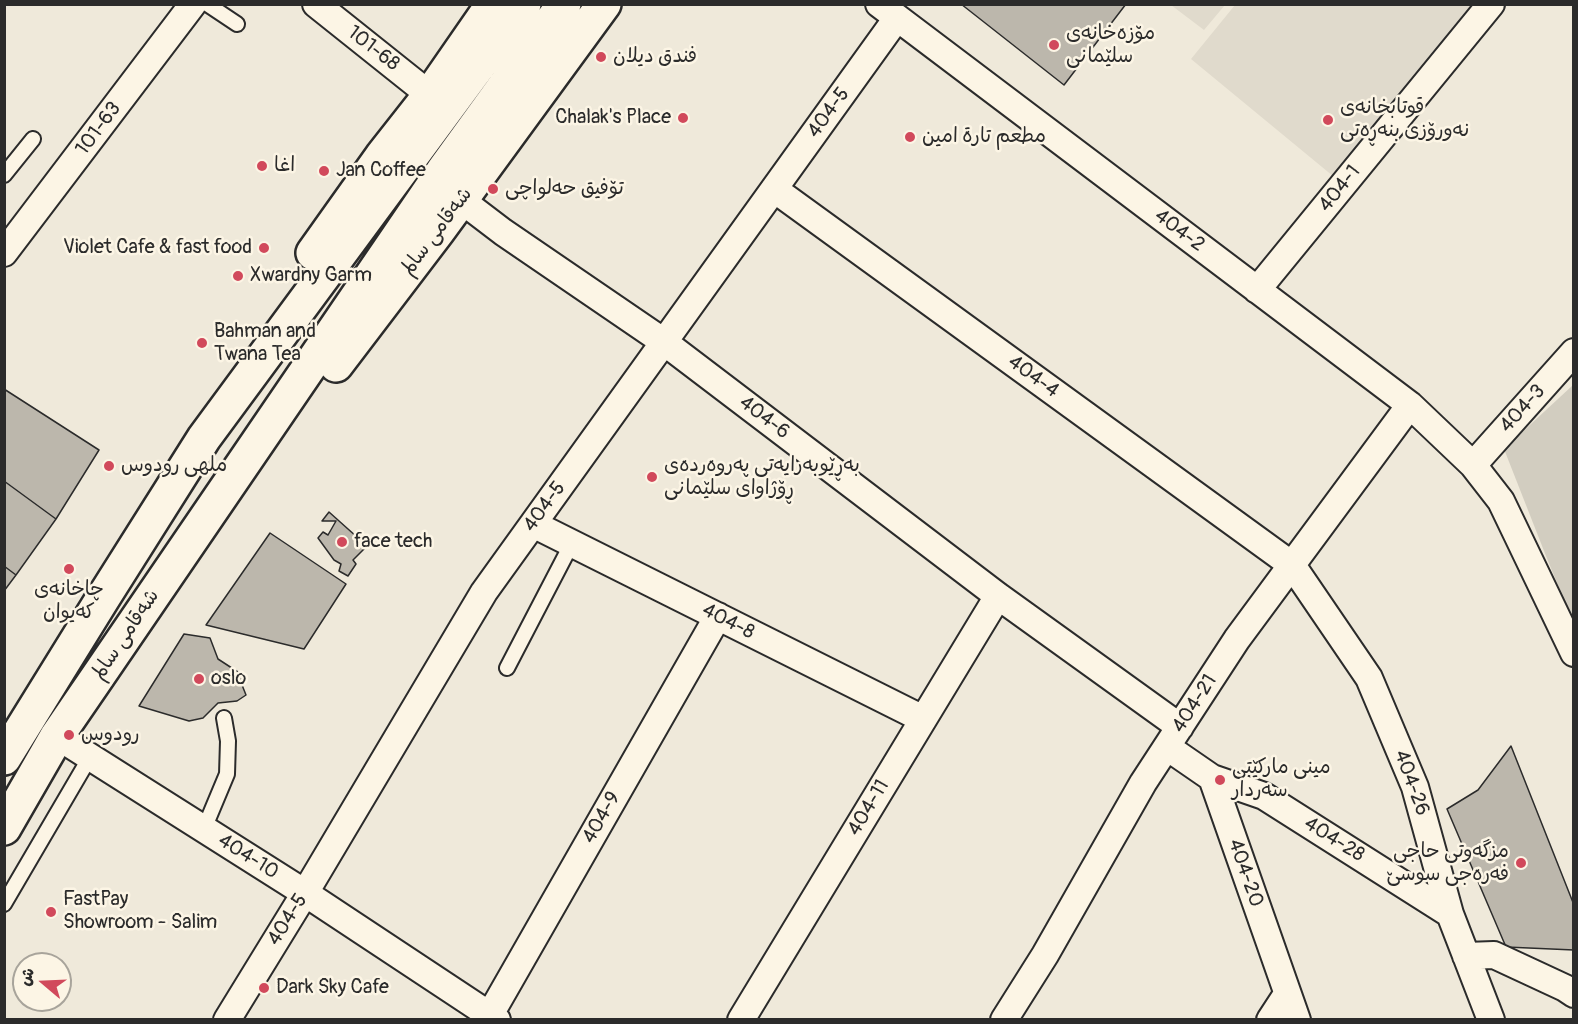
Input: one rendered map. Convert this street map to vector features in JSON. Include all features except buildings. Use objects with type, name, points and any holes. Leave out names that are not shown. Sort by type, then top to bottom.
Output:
[{"type":"main road","name":"شەقامی سالم","points":[[4,758],[204,438],[291,283],[494,4]]},
{"type":"main road","name":"شەقامی سالم","points":[[204,438],[524,4]]},
{"type":"main road","name":"شەقامی سالم","points":[[4,828],[57,736],[443,171],[564,4]]},
{"type":"main road","name":"شەقامی سالم","points":[[255,447],[330,372],[461,200],[604,4]]},
{"type":"street","name":"101-63","points":[[4,253],[193,4]]},
{"type":"street","name":"101-68","points":[[316,4],[430,95]]},
{"type":"street","name":"404-1","points":[[1257,290],[1491,4]]},
{"type":"street","name":"404-2","points":[[888,11],[1410,405],[1473,465]]},
{"type":"street","name":"404-5","points":[[227,1020],[484,592],[774,189],[888,11]]},
{"type":"street","name":"404-4","points":[[774,189],[1292,565]]},
{"type":"street","name":"404-6","points":[[461,200],[503,232],[664,342],[998,596],[1173,737]]},
{"type":"street","name":"404-3","points":[[1473,465],[1574,352]]},
{"type":"street","name":"404-21","points":[[1004,1020],[1045,955],[1143,783],[1237,639],[1410,405]]},
{"type":"street","points":[[1473,465],[1501,501],[1574,653]]},
{"type":"street","name":"404-8","points":[[533,524],[923,719]]},
{"type":"street","name":"404-26","points":[[1292,565],[1369,678],[1415,787],[1450,914],[1491,1020]]},
{"type":"street","name":"404-11","points":[[741,1020],[998,596]]},
{"type":"street","name":"404-9","points":[[491,1018],[717,616]]},
{"type":"street","name":"404-10","points":[[57,736],[305,893],[491,1018]]},
{"type":"street","points":[[1173,737],[1212,778]]},
{"type":"street","name":"404-28","points":[[1212,778],[1264,795],[1450,914]]},
{"type":"street","name":"404-20","points":[[1212,778],[1297,1020]]},
{"type":"street","points":[[1466,956],[1494,955],[1571,989]]},
{"type":"street","points":[[1270,1020],[1287,994]]},
{"type":"lane","points":[[207,4],[237,24]]},
{"type":"lane","points":[[4,175],[33,139]]},
{"type":"lane","points":[[507,668],[572,543]]},
{"type":"lane","points":[[204,829],[227,774],[228,741],[224,718]]},
{"type":"lane","points":[[4,904],[90,757]]},
{"type":"shaded area","points":[[1171,5],[1225,5],[1204,30]]},
{"type":"shaded area","name":"قوتابخانەی نەورۆزی بنەڕەتی","points":[[1235,5],[1490,5],[1339,181],[1191,59]]},
{"type":"shaded area","points":[[1573,385],[1573,622],[1504,449]]},
{"type":"place","name":"مۆزەخانەی سلێمانی","points":[[1054,45]]},
{"type":"place","name":"فندق ديلان","points":[[601,57]]},
{"type":"place","name":"Chalak's Place","points":[[683,118]]},
{"type":"place","name":"قوتابخانەی نەورۆزی بنەڕەتی","points":[[1328,120]]},
{"type":"place","name":"مطعم تارة امين","points":[[910,137]]},
{"type":"place","name":"اغا","points":[[262,166]]},
{"type":"place","name":"Jan Coffee","points":[[324,171]]},
{"type":"place","name":"تۆفیق حەلواچی","points":[[493,189]]},
{"type":"place","name":"Violet Cafe & fast food","points":[[264,248]]},
{"type":"place","name":"Xwardny Garm","points":[[238,276]]},
{"type":"place","name":"Bahman and Twana Tea","points":[[202,343]]},
{"type":"place","name":"ملهى رودوس","points":[[109,466]]},
{"type":"place","name":"بەڕێوبەرایەتی پەروەردەی ڕۆژاوای سلێمانی","points":[[652,477]]},
{"type":"place","name":"face tech","points":[[342,542]]},
{"type":"place","name":"چاخانەی کەیوان","points":[[69,569]]},
{"type":"place","name":"oslo","points":[[199,679]]},
{"type":"place","name":"رودوس","points":[[69,735]]},
{"type":"place","name":"مینی مارکێتی سەردار","points":[[1220,780]]},
{"type":"place","name":"مزگەوتی حاجی فەرەجی سوسێ","points":[[1521,863]]},
{"type":"place","name":"FastPay Showroom - Salim","points":[[51,912]]},
{"type":"place","name":"Dark Sky Cafe","points":[[264,988]]}]
